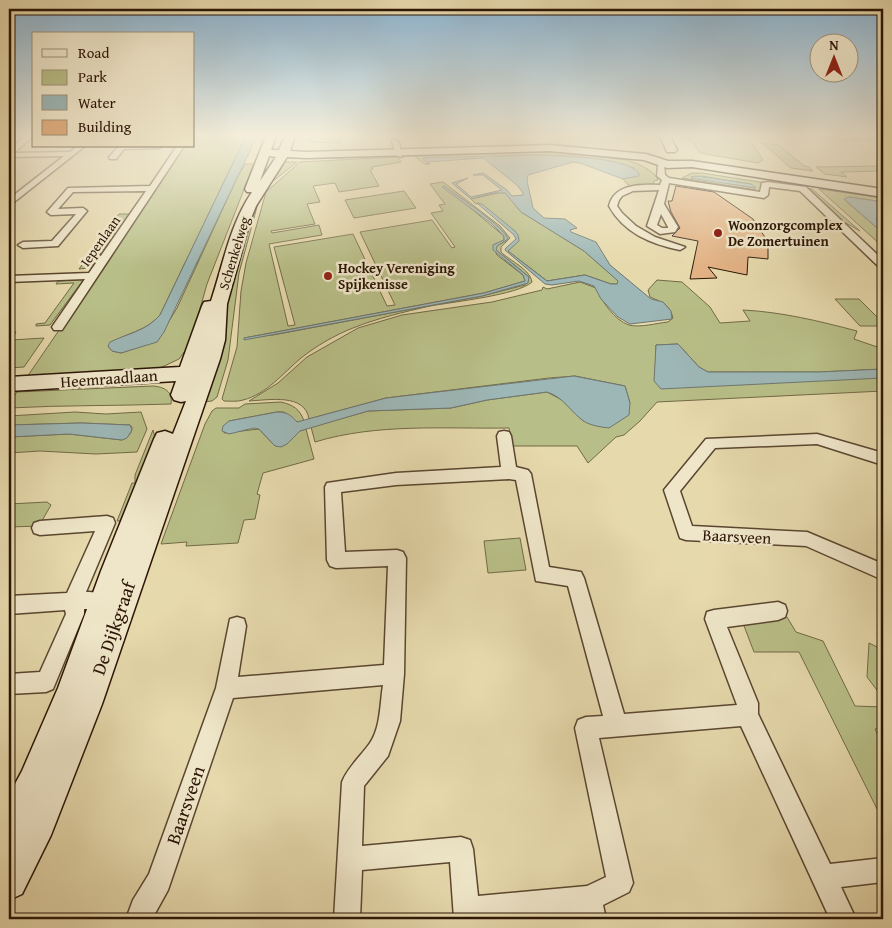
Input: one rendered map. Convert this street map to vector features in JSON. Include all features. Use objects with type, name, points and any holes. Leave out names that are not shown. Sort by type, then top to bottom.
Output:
[{"type":"street","points":[[9,203],[40,179]]},
{"type":"street","name":"Iepenlaan","points":[[58,327],[160,179]]},
{"type":"street","name":"Schenkelweg","points":[[199,373],[231,239],[254,179]]},
{"type":"street","name":"Schenkelweg","points":[[199,373],[216,340],[219,304],[243,221],[267,179]]},
{"type":"street","points":[[660,204],[665,184],[668,179]]},
{"type":"street","points":[[788,179],[883,193]]},
{"type":"street","points":[[827,179],[883,188]]},
{"type":"street","points":[[680,247],[651,240],[622,218],[613,206],[617,195],[626,191],[665,184],[764,195],[765,185],[768,184],[803,189],[883,265]]},
{"type":"street","points":[[23,245],[54,244],[82,211],[51,212],[71,190],[154,188]]},
{"type":"street","points":[[9,279],[93,276]]},
{"type":"street","name":"Heemraadlaan","points":[[9,384],[199,373]]},
{"type":"street","name":"De Dijkgraaf","points":[[9,830],[34,783],[72,691],[114,571],[199,373]]},
{"type":"street","name":"De Dijkgraaf","points":[[9,881],[38,822],[86,704],[199,373]]},
{"type":"street","points":[[504,436],[509,473]]},
{"type":"street","name":"Baarsveen","points":[[883,459],[817,439],[711,443],[672,490],[686,533],[807,539],[883,572]]},
{"type":"street","points":[[347,919],[353,782],[380,748],[389,721],[394,674],[397,558],[336,560],[333,487],[396,479],[509,473],[523,474],[542,574],[575,578],[616,725]]},
{"type":"street","points":[[9,684],[46,682],[75,614],[73,601],[107,523],[40,528]]},
{"type":"street","points":[[9,605],[92,600],[101,609]]},
{"type":"street","points":[[778,611],[714,619],[748,703],[747,715],[843,919]]},
{"type":"street","name":"Baarsveen","points":[[139,919],[142,909],[159,881],[226,688],[237,626]]},
{"type":"street","points":[[226,688],[394,674]]},
{"type":"street","points":[[350,859],[461,849],[467,915],[591,909],[620,883],[586,728],[747,715]]},
{"type":"street","points":[[823,876],[883,870]]},
{"type":"green space","points":[[162,179],[225,179],[160,315],[147,326],[108,346],[112,351],[121,353],[157,341],[177,308],[236,179],[248,179],[207,284],[190,344],[179,359],[158,369],[27,377]]},
{"type":"green space","points":[[273,179],[275,179],[267,186],[260,196],[239,273],[228,360],[217,397],[212,401],[202,402],[223,304],[247,215],[262,190]]},
{"type":"green space","points":[[280,179],[375,179],[379,186],[339,192],[335,183],[313,186],[320,202],[307,204],[315,224],[271,231],[272,233],[319,225],[322,235],[269,244],[288,326],[295,325],[274,247],[353,234],[387,306],[395,305],[360,232],[432,220],[452,248],[455,247],[431,213],[443,211],[439,205],[445,204],[430,184],[443,182],[500,226],[510,238],[501,247],[501,252],[524,269],[528,273],[532,282],[513,291],[430,306],[381,318],[353,328],[313,349],[260,393],[241,401],[224,401],[222,399],[237,347],[241,291],[246,263],[266,192]],"holes":[[[444,186],[489,219],[506,235],[506,241],[497,246],[496,250],[529,277],[525,285],[482,296],[273,335],[244,338],[484,293],[525,281],[523,275],[497,255],[493,245],[504,240],[504,236]]]},
{"type":"green space","points":[[623,179],[658,180],[654,181],[653,186],[630,187]]},
{"type":"green space","points":[[690,179],[704,179],[755,188],[751,184],[722,179],[742,179],[766,183],[762,183],[760,192],[756,193],[756,190]]},
{"type":"green space","points":[[805,188],[812,189],[860,231],[839,219]]},
{"type":"green space","points":[[819,189],[883,198],[883,202],[849,197],[846,201],[883,233],[883,247]]},
{"type":"green space","points":[[404,191],[416,208],[354,218],[345,200]]},
{"type":"green space","points":[[502,192],[506,193],[521,212],[584,251],[619,281],[617,284],[611,284],[585,275],[547,281],[508,251],[519,238],[479,203],[476,204],[471,199]]},
{"type":"green space","points":[[119,214],[132,214],[112,237],[102,237]]},
{"type":"green space","points":[[111,239],[90,268],[79,269],[100,240]]},
{"type":"green space","points":[[84,279],[50,325],[36,326],[36,324],[45,323],[74,283],[56,284],[58,281]]},
{"type":"green space","points":[[657,280],[682,282],[710,307],[720,323],[750,321],[743,310],[815,320],[857,331],[854,339],[883,349],[883,369],[819,372],[708,372],[699,367],[678,344],[656,345],[655,381],[883,378],[883,391],[657,402],[640,421],[624,435],[616,437],[588,463],[577,446],[512,446],[509,428],[387,429],[339,436],[315,442],[311,427],[368,411],[451,408],[487,400],[547,392],[562,400],[583,421],[630,403],[625,386],[575,376],[549,378],[386,398],[309,419],[301,405],[294,402],[276,399],[249,401],[278,383],[307,357],[358,328],[402,315],[492,302],[542,290],[543,287],[547,289],[580,282],[596,288],[605,304],[624,323],[633,326],[643,326],[668,322],[673,318],[670,310],[662,302],[650,297],[648,290]]},
{"type":"green space","points":[[835,299],[859,299],[883,323],[883,326],[860,326]]},
{"type":"green space","points":[[9,332],[16,332],[11,340],[44,338],[24,367],[9,368]]},
{"type":"green space","points":[[153,386],[167,390],[171,396],[171,404],[9,408],[9,404],[17,392]]},
{"type":"green space","points":[[281,402],[296,408],[304,421],[297,422],[284,412],[277,412],[229,421],[224,433],[259,429],[272,443],[287,444],[300,431],[306,429],[314,459],[263,473],[257,494],[260,495],[255,519],[244,520],[238,543],[186,546],[187,542],[161,544],[205,424],[212,411],[216,408],[239,408],[245,404]]},
{"type":"green space","points":[[75,412],[106,414],[141,412],[147,429],[137,452],[96,454],[40,451],[9,453],[9,437],[69,434],[122,440],[131,432],[132,427],[130,425],[81,423],[9,425],[9,416]]},
{"type":"green space","points":[[153,430],[157,445],[126,521],[117,521],[132,483],[135,483],[135,475]]},
{"type":"green space","points":[[47,502],[51,505],[39,526],[9,527],[9,504]]},
{"type":"green space","points":[[520,538],[526,570],[488,573],[484,541]]},
{"type":"green space","points":[[787,617],[796,632],[823,641],[855,706],[883,707],[883,728],[875,729],[883,745],[883,821],[799,652],[754,652],[741,618]]},
{"type":"green space","points":[[869,643],[883,650],[883,698],[867,677]]},
{"type":"water","points":[[225,179],[236,179],[164,332],[157,342],[121,353],[112,351],[108,346],[110,342],[149,325],[160,315]]},
{"type":"water","points":[[465,179],[456,184],[471,197],[502,190],[488,179],[492,179],[507,190],[512,196],[523,195],[517,185],[510,179],[527,179],[533,208],[544,218],[565,219],[577,228],[570,230],[571,232],[596,242],[610,265],[651,299],[663,302],[671,311],[672,319],[630,324],[618,317],[601,299],[594,286],[579,281],[552,285],[545,284],[505,250],[516,239],[514,235],[477,203],[482,204],[515,231],[519,241],[508,251],[547,281],[585,275],[611,284],[617,284],[618,281],[584,251],[521,212],[505,193],[493,193],[471,199],[452,183]]},
{"type":"water","points":[[699,179],[718,179],[751,184],[756,188]]},
{"type":"water","points":[[444,186],[505,233],[508,239],[497,246],[496,250],[529,277],[528,283],[482,296],[244,340],[244,338],[484,293],[525,281],[523,275],[493,250],[493,245],[504,240],[504,236],[491,223],[442,187]]},
{"type":"water","points":[[849,197],[883,202],[883,233],[844,199]]},
{"type":"water","points":[[678,344],[699,367],[708,372],[819,372],[883,369],[883,378],[661,389],[654,381],[656,345]]},
{"type":"water","points":[[574,376],[625,386],[630,403],[629,415],[609,428],[594,425],[585,422],[563,401],[547,392],[487,400],[451,408],[368,411],[300,431],[287,444],[281,447],[275,446],[259,429],[254,428],[229,434],[222,431],[223,426],[229,421],[277,412],[288,414],[297,422],[386,398]]},
{"type":"water","points":[[81,423],[130,425],[132,430],[127,438],[122,440],[69,434],[9,437],[9,425]]},
{"type":"building","name":"Woonzorgcomplex De Zomertuinen","points":[[676,186],[714,192],[753,219],[768,242],[768,259],[748,257],[747,275],[708,267],[717,278],[690,279],[698,241],[672,236],[680,228],[671,212],[668,201],[672,201]]},
{"type":"place","name":"Woonzorgcomplex De Zomertuinen","points":[[718,233]]},
{"type":"place","name":"Hockey Vereniging Spijkenisse","points":[[328,276]]}]
